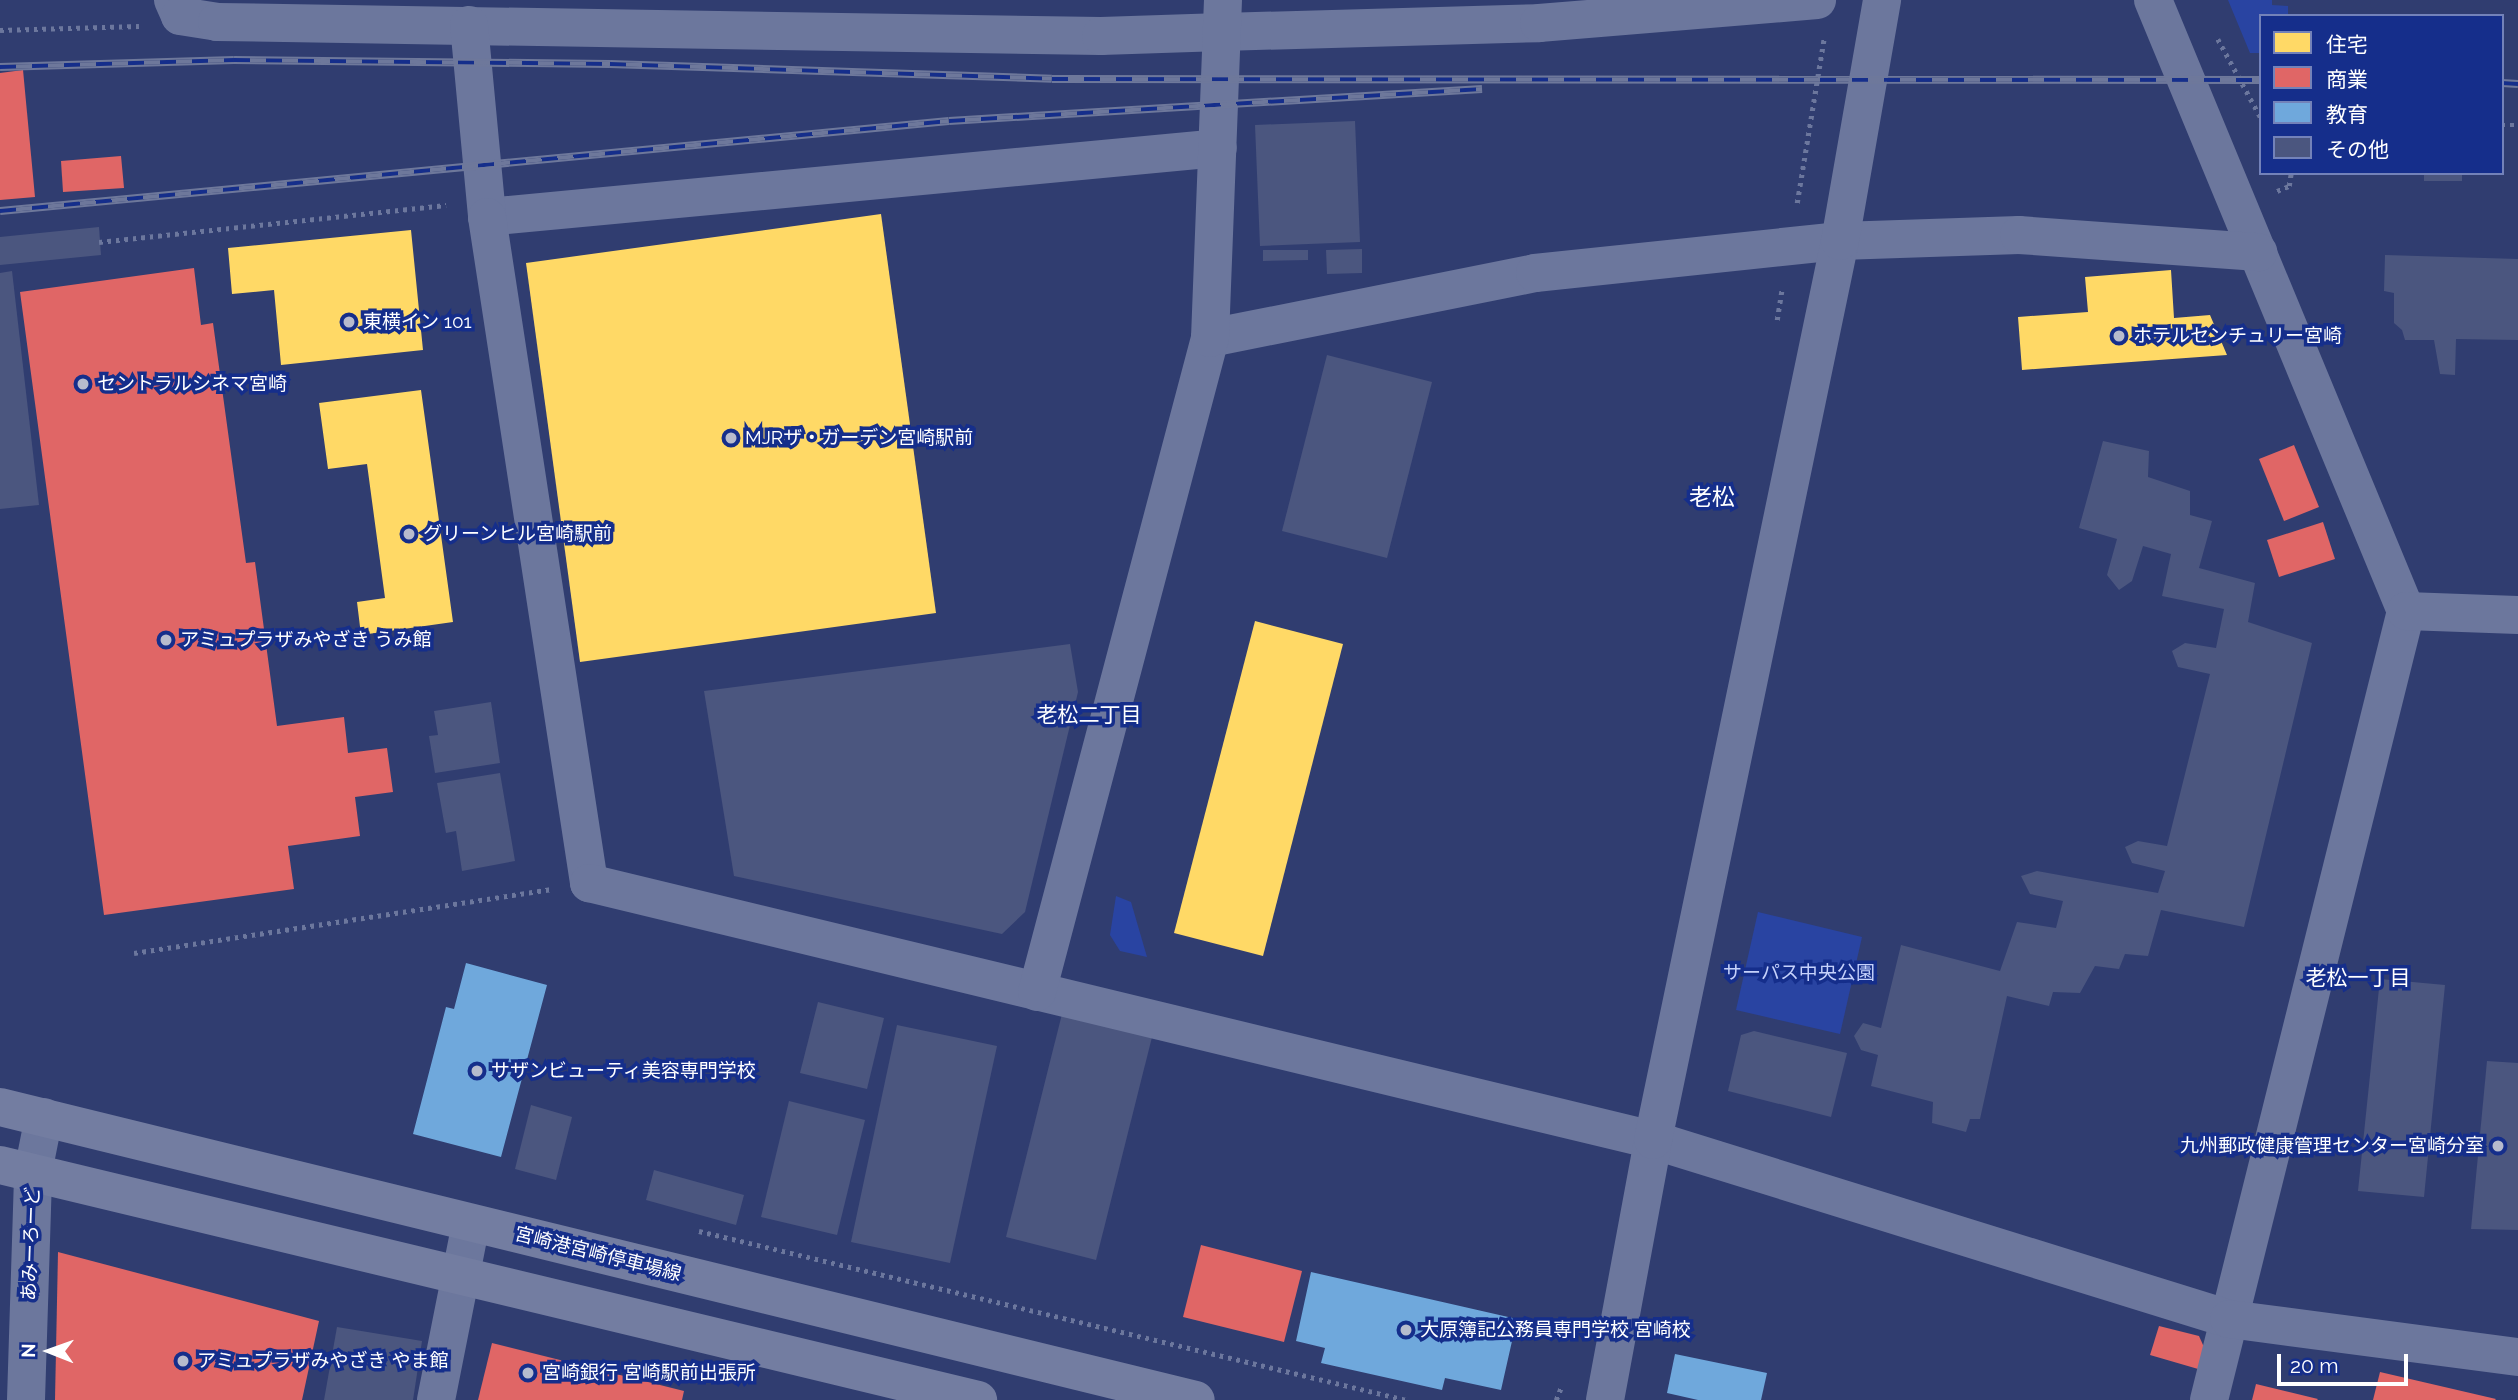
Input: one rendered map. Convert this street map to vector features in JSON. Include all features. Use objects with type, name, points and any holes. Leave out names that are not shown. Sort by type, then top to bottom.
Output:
[{"type":"main road","name":"宮崎港宮崎停車場線","points":[[0,1107],[1196,1400]]},
{"type":"main road","points":[[16,1168],[978,1400]]},
{"type":"street","points":[[173,0],[180,16],[218,22],[1087,36],[1222,16],[1539,23],[1821,14]]},
{"type":"street","points":[[1605,1400],[1653,1140],[1840,241],[1882,0]]},
{"type":"street","points":[[2153,0],[2406,611],[2208,1400]]},
{"type":"street","points":[[1037,992],[1210,338],[1222,16]]},
{"type":"street","points":[[469,25],[487,218],[589,883],[1653,1140],[2229,1319],[2518,1357]]},
{"type":"street","points":[[487,218],[1218,148]]},
{"type":"street","points":[[1210,338],[1535,273],[1840,241],[2019,235],[2258,251]]},
{"type":"street","points":[[2406,611],[2518,615]]},
{"type":"street","name":"あみーろーど","points":[[26,1400],[16,1168],[44,1117]]},
{"type":"street","points":[[436,1400],[471,1223]]},
{"type":"path","points":[[1797,205],[1821,14]]},
{"type":"path","points":[[0,30],[143,26]]},
{"type":"path","points":[[2216,35],[2259,114]]},
{"type":"path","points":[[99,242],[450,205]]},
{"type":"path","points":[[134,953],[589,883]]},
{"type":"path","points":[[685,1228],[1406,1400]]},
{"type":"green space","points":[[2228,0],[2272,0],[2272,5],[2288,6],[2288,14],[2259,14],[2259,53],[2250,53]]},
{"type":"green space","points":[[1116,896],[1131,902],[1147,957],[1120,951],[1110,935]]},
{"type":"green space","name":"サーパス中央公園","points":[[1758,912],[1862,937],[1840,1034],[1736,1010]]},
{"type":"building: 住宅","name":"MJRザ・ガーデン宮崎駅前","points":[[881,214],[936,613],[580,662],[526,263]]},
{"type":"building: 住宅","name":"東横イン 101","points":[[411,230],[423,350],[281,365],[274,290],[232,294],[228,248]]},
{"type":"building: 住宅","name":"ホテルセンチュリー宮崎","points":[[2171,270],[2174,318],[2210,315],[2227,355],[2022,370],[2018,317],[2088,312],[2085,277]]},
{"type":"building: 住宅","name":"グリーンヒル宮崎駅前","points":[[421,390],[453,622],[361,635],[357,602],[385,598],[367,464],[328,469],[319,403]]},
{"type":"building: 住宅","points":[[1255,621],[1343,644],[1263,956],[1174,933]]},
{"type":"building: 商業","points":[[23,70],[35,197],[0,200],[0,73]]},
{"type":"building: 商業","points":[[121,156],[124,188],[63,192],[61,161]]},
{"type":"building: 商業","name":"アミュプラザみやざき うみ館","points":[[194,268],[201,325],[213,323],[246,563],[255,562],[277,726],[344,717],[348,753],[387,748],[393,792],[355,797],[360,836],[288,846],[294,889],[104,915],[20,292]]},
{"type":"building: 商業","points":[[2294,445],[2319,507],[2284,521],[2259,459]]},
{"type":"building: 商業","points":[[2323,522],[2335,559],[2279,577],[2267,540]]},
{"type":"building: 商業","points":[[1201,1245],[1302,1271],[1284,1342],[1183,1317]]},
{"type":"building: 商業","name":"アミュプラザみやざき やま館","points":[[58,1252],[319,1321],[302,1400],[55,1400]]},
{"type":"building: 商業","points":[[2159,1326],[2199,1336],[2207,1354],[2205,1371],[2150,1355]]},
{"type":"building: 商業","points":[[492,1343],[684,1391],[682,1400],[478,1400]]},
{"type":"building: 商業","points":[[2380,1372],[2496,1399],[2373,1400]]},
{"type":"building: 商業","points":[[2256,1384],[2318,1399],[2252,1400]]},
{"type":"building: 教育","name":"サザンビューティ美容専門学校","points":[[466,963],[547,985],[501,1157],[413,1134],[446,1007],[454,1009]]},
{"type":"building: 教育","name":"大原簿記公務員専門学校 宮崎校","points":[[1311,1272],[1517,1319],[1501,1390],[1445,1378],[1442,1390],[1321,1363],[1325,1348],[1296,1341]]},
{"type":"building: 教育","points":[[1675,1354],[1767,1373],[1761,1400],[1698,1400],[1667,1393]]},
{"type":"building: その他","points":[[1355,121],[1360,242],[1260,246],[1255,125]]},
{"type":"building: その他","points":[[2424,175],[2462,175],[2462,181],[2424,181]]},
{"type":"building: その他","points":[[99,227],[101,255],[0,265],[0,237]]},
{"type":"building: その他","points":[[1362,249],[1362,273],[1327,274],[1326,250]]},
{"type":"building: その他","points":[[1263,250],[1308,250],[1308,260],[1263,261]]},
{"type":"building: その他","points":[[2385,255],[2518,259],[2518,340],[2456,339],[2455,375],[2440,374],[2434,340],[2405,340],[2402,330],[2394,323],[2394,293],[2384,291]]},
{"type":"building: その他","points":[[12,271],[39,505],[0,509],[0,273]]},
{"type":"building: その他","points":[[1327,355],[1432,382],[1387,558],[1282,531]]},
{"type":"building: その他","points":[[2103,441],[2149,451],[2148,477],[2190,491],[2190,515],[2212,521],[2199,568],[2255,583],[2248,622],[2312,643],[2244,927],[2161,910],[2148,956],[2125,954],[2119,969],[2095,966],[2080,993],[2053,992],[2049,1006],[2007,996],[1980,1119],[1970,1119],[1966,1132],[1932,1123],[1933,1102],[1871,1086],[1878,1055],[1861,1050],[1854,1036],[1863,1023],[1881,1028],[1901,945],[2000,971],[2017,922],[2056,928],[2063,901],[2030,894],[2021,876],[2037,871],[2158,893],[2165,871],[2132,863],[2125,847],[2138,841],[2167,846],[2210,674],[2178,667],[2172,651],[2185,643],[2216,648],[2224,609],[2162,596],[2171,554],[2143,546],[2132,581],[2119,590],[2107,575],[2117,539],[2079,528]]},
{"type":"building: その他","points":[[1070,644],[1078,692],[1025,912],[1002,934],[734,876],[704,691]]},
{"type":"building: その他","points":[[491,702],[500,763],[435,773],[429,736],[438,735],[434,711]]},
{"type":"building: その他","points":[[500,773],[515,861],[462,871],[456,831],[446,833],[437,783]]},
{"type":"building: その他","points":[[2380,979],[2445,985],[2424,1197],[2358,1191]]},
{"type":"building: その他","points":[[818,1002],[884,1018],[867,1089],[800,1073]]},
{"type":"building: その他","points":[[1062,1014],[1152,1037],[1096,1260],[1006,1237]]},
{"type":"building: その他","points":[[897,1025],[997,1046],[950,1263],[851,1242]]},
{"type":"building: その他","points":[[1754,1031],[1847,1053],[1831,1117],[1728,1091],[1741,1035]]},
{"type":"building: その他","name":"九州郵政健康管理センター宮崎分室","points":[[2487,1061],[2518,1063],[2518,1230],[2471,1229]]},
{"type":"building: その他","points":[[789,1101],[865,1120],[837,1235],[761,1217]]},
{"type":"building: その他","points":[[531,1105],[572,1117],[556,1180],[515,1169]]},
{"type":"building: その他","points":[[654,1170],[744,1195],[736,1225],[646,1200]]},
{"type":"building: その他","points":[[337,1327],[422,1341],[413,1400],[324,1400]]},
{"type":"railway","points":[[0,67],[234,60],[610,64],[1052,79],[2259,80]]},
{"type":"railway","points":[[2504,83],[2518,84]]},
{"type":"railway","points":[[0,211],[949,121],[1482,89]]},
{"type":"place","name":"東横イン 101","points":[[349,322]]},
{"type":"place","name":"ホテルセンチュリー宮崎","points":[[2119,336]]},
{"type":"place","name":"セントラルシネマ宮崎","points":[[83,384]]},
{"type":"place","name":"MJRザ・ガーデン宮崎駅前","points":[[731,438]]},
{"type":"place","name":"グリーンヒル宮崎駅前","points":[[409,534]]},
{"type":"place","name":"アミュプラザみやざき うみ館","points":[[166,640]]},
{"type":"place","name":"サザンビューティ美容専門学校","points":[[477,1071]]},
{"type":"place","name":"九州郵政健康管理センター宮崎分室","points":[[2498,1146]]},
{"type":"place","name":"大原簿記公務員専門学校 宮崎校","points":[[1406,1330]]},
{"type":"place","name":"アミュプラザみやざき やま館","points":[[183,1361]]},
{"type":"place","name":"宮崎銀行 宮崎駅前出張所","points":[[528,1373]]},
{"type":"district","name":"老松","points":[[1712,497]]},
{"type":"district","name":"老松二丁目","points":[[1089,715]]},
{"type":"district","name":"老松一丁目","points":[[2358,978]]}]
